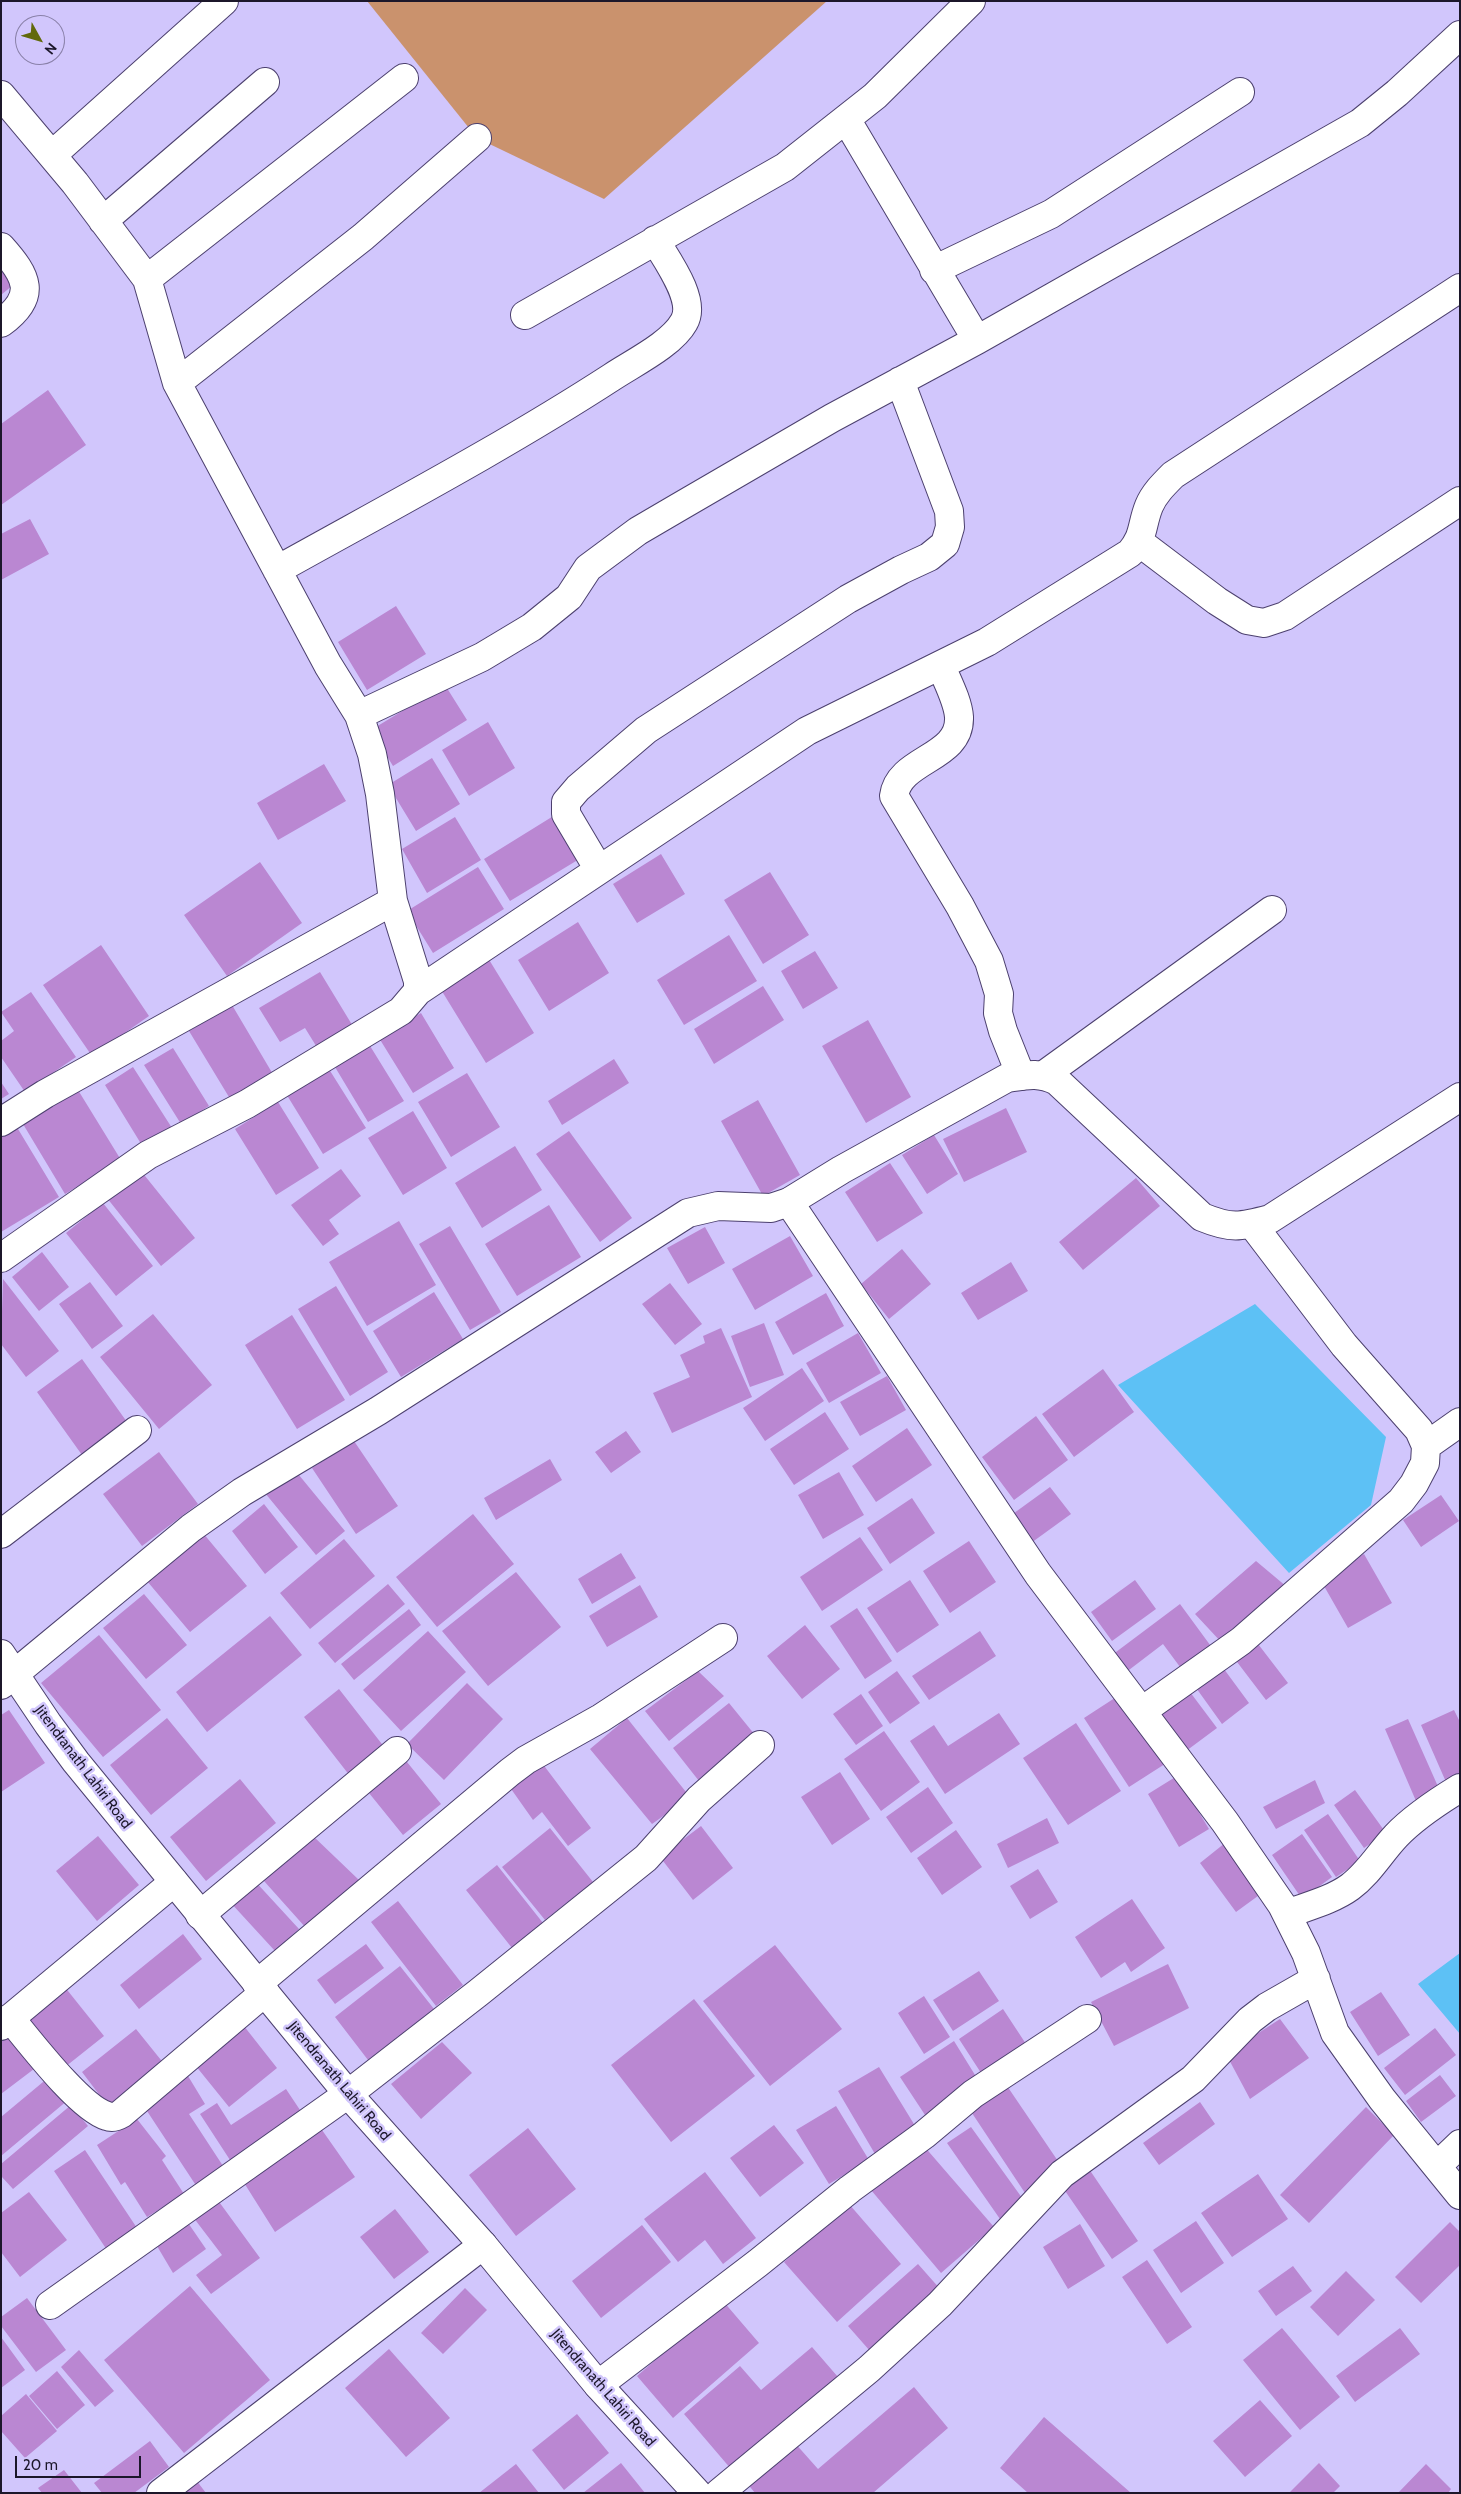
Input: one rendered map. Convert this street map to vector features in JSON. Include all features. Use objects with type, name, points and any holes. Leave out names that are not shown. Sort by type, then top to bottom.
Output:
[{"type":"street","points":[[52,155],[224,1]]},
{"type":"street","points":[[525,315],[785,167],[875,96],[971,1]]},
{"type":"street","points":[[359,715],[482,657],[532,627],[569,597],[588,568],[638,531],[1360,122],[1397,93],[1460,35]]},
{"type":"street","points":[[147,278],[404,78]]},
{"type":"street","points":[[103,221],[265,82]]},
{"type":"street","points":[[934,270],[1051,214],[1240,92]]},
{"type":"street","points":[[3,102],[52,155],[147,278],[177,383],[328,665],[359,715],[372,754],[380,794],[393,901],[418,981],[418,990]]},
{"type":"street","points":[[846,119],[977,340]]},
{"type":"street","points":[[177,383],[363,238],[477,138]]},
{"type":"street","points":[[277,570],[540,423],[665,342],[684,322],[688,307],[684,291],[655,240]]},
{"type":"street","points":[[1,247],[24,276],[25,289],[20,305],[13,314],[1,323]]},
{"type":"street","points":[[1,1258],[148,1155],[247,1104],[401,1011],[418,990],[598,868],[808,731],[987,642],[1130,553],[1139,542],[1148,508],[1156,492],[1173,475],[1460,288]]},
{"type":"street","points":[[598,868],[566,814],[566,802],[578,788],[646,730],[848,599],[929,557],[945,544],[950,527],[949,512],[900,381]]},
{"type":"street","points":[[1139,542],[1217,601],[1247,620],[1273,622],[1460,501]]},
{"type":"street","points":[[941,666],[959,715],[958,728],[953,737],[941,750],[900,778],[895,786],[894,796],[960,906],[989,961],[996,979],[999,994],[998,1013],[1003,1031],[1033,1075]]},
{"type":"street","points":[[1,1122],[53,1090],[393,901]]},
{"type":"street","points":[[1033,1075],[1272,910]]},
{"type":"street","points":[[6,1671],[191,1528],[242,1492],[378,1411],[688,1213],[718,1206],[771,1208],[789,1202],[841,1170],[1007,1078],[1033,1075],[1057,1081],[1202,1217],[1224,1226],[1252,1224],[1270,1219],[1460,1097]]},
{"type":"street","points":[[789,1202],[1038,1574],[1225,1822],[1287,1914],[1316,1979],[1335,2033],[1382,2099],[1460,2194]]},
{"type":"street","points":[[1142,1711],[1241,1641],[1402,1500],[1414,1484],[1425,1463],[1426,1446],[1419,1430],[1344,1345],[1252,1224]]},
{"type":"street","points":[[1426,1446],[1460,1422]]},
{"type":"street","points":[[1,1534],[137,1430]]},
{"type":"street","points":[[174,1882],[6,2022],[68,2087],[105,2116],[113,2118],[121,2114],[168,2076],[261,1988],[510,1772],[526,1760],[600,1718],[723,1638]]},
{"type":"street","name":"Jitendranath Lahiri Road","points":[[6,1671],[76,1762],[348,2094],[483,2245],[598,2385],[697,2493]]},
{"type":"street","points":[[50,2305],[348,2094],[646,1858],[699,1799],[760,1745]]},
{"type":"street","points":[[200,1915],[397,1751]]},
{"type":"street","points":[[1287,1914],[1336,1896],[1350,1887],[1370,1868],[1394,1838],[1412,1820],[1460,1788]]},
{"type":"street","points":[[718,2493],[869,2368],[940,2304],[1062,2174],[1177,2092],[1266,2006],[1316,1979]]},
{"type":"street","points":[[598,2385],[758,2263],[850,2189],[924,2135],[973,2094],[1087,2019]]},
{"type":"street","points":[[1437,2166],[1460,2144]]},
{"type":"street","points":[[161,2493],[483,2245]]},
{"type":"shaded area","points":[[367,1],[827,1],[604,199],[477,138]]},
{"type":"water","points":[[1255,1304],[1386,1437],[1371,1505],[1289,1573],[1118,1385]]},
{"type":"water","points":[[1460,1953],[1460,2034],[1418,1984]]},
{"type":"building","points":[[1,249],[24,276],[1,295]]},
{"type":"building","points":[[48,390],[86,445],[1,505],[1,424]]},
{"type":"building","points":[[30,519],[49,554],[1,580],[1,534]]},
{"type":"building","points":[[396,606],[426,654],[367,690],[338,642]]},
{"type":"building","points":[[445,685],[467,720],[393,766],[371,730]]},
{"type":"building","points":[[488,722],[515,768],[469,796],[442,750]]},
{"type":"building","points":[[432,758],[460,804],[416,831],[388,785]]},
{"type":"building","points":[[324,764],[346,801],[278,840],[257,803]]},
{"type":"building","points":[[555,815],[581,858],[510,901],[484,859]]},
{"type":"building","points":[[455,817],[481,860],[427,893],[402,849]]},
{"type":"building","points":[[661,854],[685,894],[637,923],[613,884]]},
{"type":"building","points":[[260,862],[302,923],[227,976],[184,915]]},
{"type":"building","points":[[478,867],[504,909],[433,953],[407,911]]},
{"type":"building","points":[[770,872],[809,935],[763,964],[724,900]]},
{"type":"building","points":[[578,922],[609,973],[549,1011],[518,960]]},
{"type":"building","points":[[729,935],[757,981],[684,1025],[657,980]]},
{"type":"building","points":[[101,945],[149,1016],[92,1056],[43,985]]},
{"type":"building","points":[[815,951],[838,988],[803,1009],[781,971]]},
{"type":"building","points":[[488,958],[534,1033],[486,1063],[440,988]]},
{"type":"building","points":[[320,972],[354,1028],[318,1049],[305,1028],[280,1042],[259,1008]]},
{"type":"building","points":[[763,986],[784,1020],[714,1064],[694,1029]]},
{"type":"building","points":[[31,992],[76,1057],[25,1092],[1,1057],[1,1041],[14,1031],[1,1012]]},
{"type":"building","points":[[232,1005],[274,1076],[232,1102],[189,1031]]},
{"type":"building","points":[[421,1013],[454,1068],[413,1093],[379,1038]]},
{"type":"building","points":[[868,1020],[911,1097],[866,1123],[822,1046]]},
{"type":"building","points":[[367,1041],[404,1101],[368,1122],[332,1062]]},
{"type":"building","points":[[173,1048],[209,1106],[181,1124],[144,1065]]},
{"type":"building","points":[[614,1059],[629,1083],[562,1125],[548,1101]]},
{"type":"building","points":[[327,1066],[366,1128],[323,1154],[285,1092]]},
{"type":"building","points":[[133,1067],[172,1128],[143,1147],[105,1085]]},
{"type":"building","points":[[467,1073],[500,1127],[451,1157],[418,1102]]},
{"type":"building","points":[[1,1082],[9,1094],[1,1099]]},
{"type":"building","points":[[78,1090],[121,1160],[65,1194],[23,1124]]},
{"type":"building","points":[[758,1100],[800,1175],[763,1196],[721,1121]]},
{"type":"building","points":[[278,1102],[319,1168],[276,1195],[235,1129]]},
{"type":"building","points":[[1006,1108],[1027,1152],[964,1182],[943,1139]]},
{"type":"building","points":[[413,1111],[447,1168],[403,1195],[368,1138]]},
{"type":"building","points":[[15,1124],[59,1197],[1,1232],[1,1133]]},
{"type":"building","points":[[569,1131],[632,1218],[600,1242],[536,1154]]},
{"type":"building","points":[[934,1135],[958,1174],[927,1194],[902,1155]]},
{"type":"building","points":[[515,1146],[542,1190],[482,1228],[455,1183]]},
{"type":"building","points":[[890,1163],[923,1213],[877,1242],[845,1192]]},
{"type":"building","points":[[341,1169],[361,1196],[329,1220],[339,1234],[323,1246],[291,1205]]},
{"type":"building","points":[[141,1171],[195,1238],[161,1266],[107,1198]]},
{"type":"building","points":[[1136,1178],[1160,1206],[1083,1270],[1059,1242]]},
{"type":"building","points":[[103,1203],[153,1266],[116,1296],[66,1233]]},
{"type":"building","points":[[549,1205],[581,1257],[517,1296],[485,1244]]},
{"type":"building","points":[[399,1221],[436,1285],[367,1326],[329,1262]]},
{"type":"building","points":[[450,1226],[501,1312],[470,1330],[419,1244]]},
{"type":"building","points":[[705,1227],[725,1263],[688,1284],[667,1248]]},
{"type":"building","points":[[790,1236],[813,1276],[755,1310],[732,1269]]},
{"type":"building","points":[[902,1249],[931,1284],[889,1319],[861,1284]]},
{"type":"building","points":[[42,1252],[69,1287],[39,1311],[12,1277]]},
{"type":"building","points":[[1011,1262],[1028,1291],[978,1320],[961,1293]]},
{"type":"building","points":[[3,1279],[59,1351],[26,1377],[1,1344]]},
{"type":"building","points":[[90,1282],[123,1326],[92,1349],[59,1304]]},
{"type":"building","points":[[670,1283],[702,1324],[675,1345],[642,1304]]},
{"type":"building","points":[[336,1286],[388,1372],[350,1396],[298,1309]]},
{"type":"building","points":[[434,1292],[463,1339],[401,1377],[373,1331]]},
{"type":"building","points":[[826,1293],[844,1326],[793,1355],[775,1322]]},
{"type":"building","points":[[153,1314],[212,1385],[159,1429],[100,1357]]},
{"type":"building","points":[[292,1315],[345,1400],[297,1429],[245,1345]]},
{"type":"building","points":[[764,1323],[784,1375],[750,1387],[731,1336]]},
{"type":"building","points":[[721,1328],[752,1397],[672,1433],[653,1393],[690,1377],[680,1355],[705,1343],[703,1336]]},
{"type":"building","points":[[858,1333],[881,1373],[829,1403],[806,1363]]},
{"type":"building","points":[[82,1359],[127,1422],[82,1455],[37,1392]]},
{"type":"building","points":[[802,1368],[824,1401],[765,1441],[743,1408]]},
{"type":"building","points":[[1103,1369],[1134,1412],[1074,1457],[1042,1414]]},
{"type":"building","points":[[887,1376],[906,1410],[860,1436],[840,1402]]},
{"type":"building","points":[[825,1412],[849,1449],[794,1485],[770,1449]]},
{"type":"building","points":[[1036,1416],[1068,1460],[1014,1500],[982,1457]]},
{"type":"building","points":[[907,1428],[932,1465],[876,1502],[852,1466]]},
{"type":"building","points":[[626,1431],[641,1452],[611,1473],[595,1452]]},
{"type":"building","points":[[354,1441],[398,1506],[356,1534],[312,1468]]},
{"type":"building","points":[[159,1452],[198,1504],[142,1546],[103,1494]]},
{"type":"building","points":[[550,1459],[562,1480],[496,1520],[484,1498]]},
{"type":"building","points":[[294,1469],[345,1531],[316,1555],[265,1493]]},
{"type":"building","points":[[839,1472],[864,1515],[823,1539],[798,1495]]},
{"type":"building","points":[[1050,1487],[1071,1514],[1031,1543],[1010,1516]]},
{"type":"building","points":[[1441,1495],[1459,1521],[1421,1547],[1403,1520]]},
{"type":"building","points":[[912,1498],[935,1533],[890,1564],[867,1528]]},
{"type":"building","points":[[264,1504],[298,1547],[265,1574],[232,1531]]},
{"type":"building","points":[[473,1514],[514,1564],[437,1627],[396,1577]]},
{"type":"building","points":[[203,1533],[247,1586],[190,1632],[147,1581]]},
{"type":"building","points":[[860,1537],[883,1570],[822,1611],[800,1577]]},
{"type":"building","points":[[344,1539],[375,1576],[310,1629],[280,1593]]},
{"type":"building","points":[[969,1541],[996,1582],[950,1613],[923,1571]]},
{"type":"building","points":[[621,1553],[636,1578],[592,1604],[578,1579]]},
{"type":"building","points":[[1364,1554],[1392,1603],[1348,1628],[1320,1579]]},
{"type":"building","points":[[1256,1561],[1287,1587],[1222,1643],[1195,1614]]},
{"type":"building","points":[[516,1572],[561,1627],[488,1686],[442,1631]]},
{"type":"building","points":[[910,1580],[939,1625],[897,1653],[867,1608]]},
{"type":"building","points":[[1135,1580],[1156,1609],[1112,1641],[1091,1612]]},
{"type":"building","points":[[388,1584],[405,1604],[335,1663],[318,1643]]},
{"type":"building","points":[[640,1585],[658,1617],[607,1647],[589,1616]]},
{"type":"building","points":[[144,1594],[187,1645],[146,1679],[103,1628]]},
{"type":"building","points":[[1180,1604],[1213,1649],[1183,1671],[1163,1644],[1125,1673],[1112,1655]]},
{"type":"building","points":[[857,1608],[892,1661],[865,1679],[830,1626]]},
{"type":"building","points":[[409,1609],[421,1625],[354,1680],[341,1664]]},
{"type":"building","points":[[270,1616],[302,1655],[207,1732],[176,1692]]},
{"type":"building","points":[[805,1625],[840,1669],[802,1699],[767,1656]]},
{"type":"building","points":[[428,1631],[466,1672],[401,1731],[363,1690]]},
{"type":"building","points":[[980,1631],[996,1656],[929,1700],[912,1676]]},
{"type":"building","points":[[99,1635],[161,1710],[103,1757],[41,1683]]},
{"type":"building","points":[[1255,1640],[1288,1683],[1266,1700],[1234,1658]]},
{"type":"building","points":[[1221,1665],[1249,1703],[1222,1724],[1194,1685]]},
{"type":"building","points":[[698,1671],[724,1696],[669,1741],[645,1711]]},
{"type":"building","points":[[897,1671],[920,1703],[890,1724],[868,1692]]},
{"type":"building","points":[[467,1683],[503,1719],[444,1780],[407,1744]]},
{"type":"building","points":[[1187,1688],[1217,1728],[1182,1754],[1152,1714]]},
{"type":"building","points":[[339,1689],[385,1748],[350,1776],[304,1717]]},
{"type":"building","points":[[1124,1692],[1168,1762],[1129,1787],[1084,1718]]},
{"type":"building","points":[[861,1694],[883,1726],[856,1745],[833,1714]]},
{"type":"building","points":[[729,1703],[755,1735],[699,1781],[673,1748]]},
{"type":"building","points":[[9,1710],[45,1763],[1,1792],[1,1715]]},
{"type":"building","points":[[1454,1710],[1460,1722],[1460,1776],[1446,1782],[1421,1725]]},
{"type":"building","points":[[999,1713],[1020,1744],[945,1794],[910,1741],[934,1725],[948,1746]]},
{"type":"building","points":[[167,1718],[208,1768],[151,1815],[110,1765]]},
{"type":"building","points":[[627,1718],[690,1797],[652,1824],[590,1749]]},
{"type":"building","points":[[1408,1719],[1440,1791],[1416,1801],[1385,1729]]},
{"type":"building","points":[[1076,1723],[1121,1791],[1068,1825],[1023,1758]]},
{"type":"building","points":[[884,1731],[920,1782],[881,1811],[844,1759]]},
{"type":"building","points":[[407,1762],[441,1804],[403,1835],[369,1793]]},
{"type":"building","points":[[542,1763],[591,1828],[568,1846],[542,1812],[533,1820],[509,1786]]},
{"type":"building","points":[[840,1772],[870,1819],[832,1845],[801,1797]]},
{"type":"building","points":[[1177,1776],[1209,1829],[1179,1847],[1148,1794]]},
{"type":"building","points":[[240,1779],[276,1823],[206,1881],[170,1837]]},
{"type":"building","points":[[1315,1780],[1325,1803],[1276,1829],[1263,1807]]},
{"type":"building","points":[[928,1787],[953,1823],[911,1853],[886,1817]]},
{"type":"building","points":[[1355,1790],[1386,1833],[1364,1848],[1334,1805]]},
{"type":"building","points":[[1328,1814],[1360,1861],[1336,1877],[1304,1830]]},
{"type":"building","points":[[1047,1818],[1059,1843],[1008,1868],[997,1844]]},
{"type":"building","points":[[701,1826],[733,1868],[693,1900],[660,1857]]},
{"type":"building","points":[[550,1828],[593,1882],[545,1920],[502,1867]]},
{"type":"building","points":[[956,1830],[982,1867],[942,1895],[917,1858]]},
{"type":"building","points":[[1302,1834],[1332,1877],[1302,1899],[1272,1855]]},
{"type":"building","points":[[312,1835],[359,1880],[306,1928],[264,1881]]},
{"type":"building","points":[[98,1836],[139,1885],[97,1921],[56,1871]]},
{"type":"building","points":[[1225,1843],[1262,1893],[1236,1912],[1200,1863]]},
{"type":"building","points":[[497,1865],[543,1923],[512,1948],[466,1890]]},
{"type":"building","points":[[1038,1869],[1058,1902],[1030,1919],[1010,1886]]},
{"type":"building","points":[[253,1879],[299,1929],[275,1951],[230,1902]]},
{"type":"building","points":[[1132,1899],[1165,1948],[1131,1972],[1125,1962],[1101,1978],[1075,1937]]},
{"type":"building","points":[[398,1901],[463,1985],[436,2006],[371,1922]]},
{"type":"building","points":[[183,1934],[202,1959],[139,2009],[120,1985]]},
{"type":"building","points":[[366,1944],[384,1968],[335,2004],[317,1980]]},
{"type":"building","points":[[775,1945],[842,2029],[770,2086],[703,2001]]},
{"type":"building","points":[[1168,1964],[1189,2008],[1114,2046],[1091,2002]]},
{"type":"building","points":[[400,1966],[434,2009],[368,2060],[335,2017]]},
{"type":"building","points":[[979,1971],[999,2001],[953,2031],[933,2000]]},
{"type":"building","points":[[60,1981],[104,2036],[65,2067],[22,2011]]},
{"type":"building","points":[[1381,1992],[1410,2035],[1378,2056],[1350,2012]]},
{"type":"building","points":[[924,1996],[950,2037],[924,2054],[898,2013]]},
{"type":"building","points":[[694,1999],[755,2076],[671,2142],[611,2065]]},
{"type":"building","points":[[1003,2009],[1028,2047],[983,2076],[959,2039]]},
{"type":"building","points":[[1280,2019],[1309,2058],[1250,2099],[1226,2054]]},
{"type":"building","points":[[240,2021],[277,2068],[229,2107],[191,2060]]},
{"type":"building","points":[[1435,2028],[1456,2055],[1405,2095],[1384,2068]]},
{"type":"building","points":[[3,2029],[34,2069],[1,2094],[1,2031]]},
{"type":"building","points":[[136,2029],[165,2065],[110,2109],[82,2072]]},
{"type":"building","points":[[954,2041],[980,2083],[927,2118],[900,2077]]},
{"type":"building","points":[[442,2042],[472,2073],[421,2119],[391,2084]]},
{"type":"building","points":[[879,2067],[917,2129],[875,2154],[838,2091]]},
{"type":"building","points":[[1440,2075],[1456,2096],[1421,2122],[1406,2101]]},
{"type":"building","points":[[188,2076],[205,2104],[189,2114],[225,2169],[197,2187],[147,2111]]},
{"type":"building","points":[[49,2077],[68,2100],[1,2156],[1,2117]]},
{"type":"building","points":[[1003,2080],[1062,2167],[1025,2193],[966,2104]]},
{"type":"building","points":[[286,2089],[302,2113],[230,2160],[200,2114],[217,2103],[231,2125]]},
{"type":"building","points":[[1200,2102],[1215,2124],[1159,2165],[1143,2143]]},
{"type":"building","points":[[71,2105],[88,2126],[13,2189],[1,2176],[1,2164]]},
{"type":"building","points":[[836,2106],[869,2160],[829,2184],[796,2130]]},
{"type":"building","points":[[1366,2107],[1394,2135],[1309,2223],[1280,2195]]},
{"type":"building","points":[[137,2119],[166,2156],[162,2160],[184,2194],[147,2217],[125,2182],[121,2185],[97,2145]]},
{"type":"building","points":[[774,2125],[804,2163],[760,2197],[730,2158]]},
{"type":"building","points":[[971,2127],[1025,2202],[1000,2219],[947,2143]]},
{"type":"building","points":[[528,2128],[576,2189],[516,2236],[469,2175]]},
{"type":"building","points":[[322,2130],[355,2177],[275,2232],[241,2178]]},
{"type":"building","points":[[923,2145],[994,2227],[941,2273],[871,2190]]},
{"type":"building","points":[[85,2150],[137,2228],[107,2250],[54,2171]]},
{"type":"building","points":[[1089,2169],[1138,2241],[1112,2259],[1061,2185]]},
{"type":"building","points":[[705,2172],[756,2238],[723,2264],[705,2240],[678,2262],[644,2219]]},
{"type":"building","points":[[1258,2174],[1288,2219],[1232,2257],[1201,2213]]},
{"type":"building","points":[[29,2192],[67,2240],[20,2277],[1,2252],[1,2213]]},
{"type":"building","points":[[217,2199],[260,2258],[211,2294],[196,2275],[222,2255],[193,2217]]},
{"type":"building","points":[[849,2204],[901,2264],[837,2322],[784,2262]]},
{"type":"building","points":[[395,2209],[429,2252],[394,2279],[360,2237]]},
{"type":"building","points":[[184,2217],[206,2249],[173,2273],[154,2241]]},
{"type":"building","points":[[1196,2221],[1224,2263],[1181,2293],[1153,2250]]},
{"type":"building","points":[[1450,2222],[1460,2232],[1460,2265],[1421,2303],[1395,2277]]},
{"type":"building","points":[[1080,2224],[1105,2266],[1068,2289],[1043,2247]]},
{"type":"building","points":[[642,2225],[671,2262],[601,2318],[572,2281]]},
{"type":"building","points":[[1147,2260],[1192,2327],[1167,2344],[1122,2277]]},
{"type":"building","points":[[918,2264],[941,2290],[870,2351],[848,2326]]},
{"type":"building","points":[[1293,2266],[1312,2291],[1276,2316],[1258,2291]]},
{"type":"building","points":[[1346,2271],[1375,2300],[1338,2336],[1310,2307]]},
{"type":"building","points":[[190,2286],[270,2380],[184,2453],[104,2360]]},
{"type":"building","points":[[465,2288],[487,2310],[443,2354],[421,2333]]},
{"type":"building","points":[[27,2298],[66,2350],[36,2372],[1,2326],[1,2317]]},
{"type":"building","points":[[723,2301],[759,2343],[673,2418],[637,2376]]},
{"type":"building","points":[[1282,2328],[1340,2397],[1300,2430],[1243,2360]]},
{"type":"building","points":[[1400,2328],[1420,2354],[1355,2402],[1336,2376]]},
{"type":"building","points":[[1,2337],[25,2370],[1,2388]]},
{"type":"building","points":[[812,2347],[838,2377],[731,2469],[684,2414],[740,2366],[761,2390]]},
{"type":"building","points":[[389,2349],[450,2418],[406,2457],[345,2388]]},
{"type":"building","points":[[79,2350],[114,2391],[95,2407],[61,2367]]},
{"type":"building","points":[[57,2371],[85,2405],[57,2429],[29,2396]]},
{"type":"building","points":[[914,2387],[948,2428],[873,2493],[755,2493],[746,2482],[794,2442],[818,2469]]},
{"type":"building","points":[[26,2394],[57,2431],[25,2458],[1,2431],[1,2416]]},
{"type":"building","points":[[1260,2400],[1292,2436],[1245,2477],[1213,2441]]},
{"type":"building","points":[[577,2414],[609,2453],[564,2490],[532,2450]]},
{"type":"building","points":[[1044,2417],[1131,2493],[1028,2493],[1000,2468]]},
{"type":"building","points":[[150,2441],[169,2467],[134,2493],[102,2493],[94,2483]]},
{"type":"building","points":[[621,2463],[645,2493],[583,2493]]},
{"type":"building","points":[[1319,2463],[1340,2486],[1333,2493],[1289,2493]]},
{"type":"building","points":[[516,2464],[539,2493],[479,2493]]},
{"type":"building","points":[[1426,2464],[1451,2489],[1448,2493],[1398,2493]]},
{"type":"building","points":[[64,2470],[82,2493],[42,2493],[38,2488]]},
{"type":"building","points":[[196,2480],[206,2493],[179,2493]]}]
